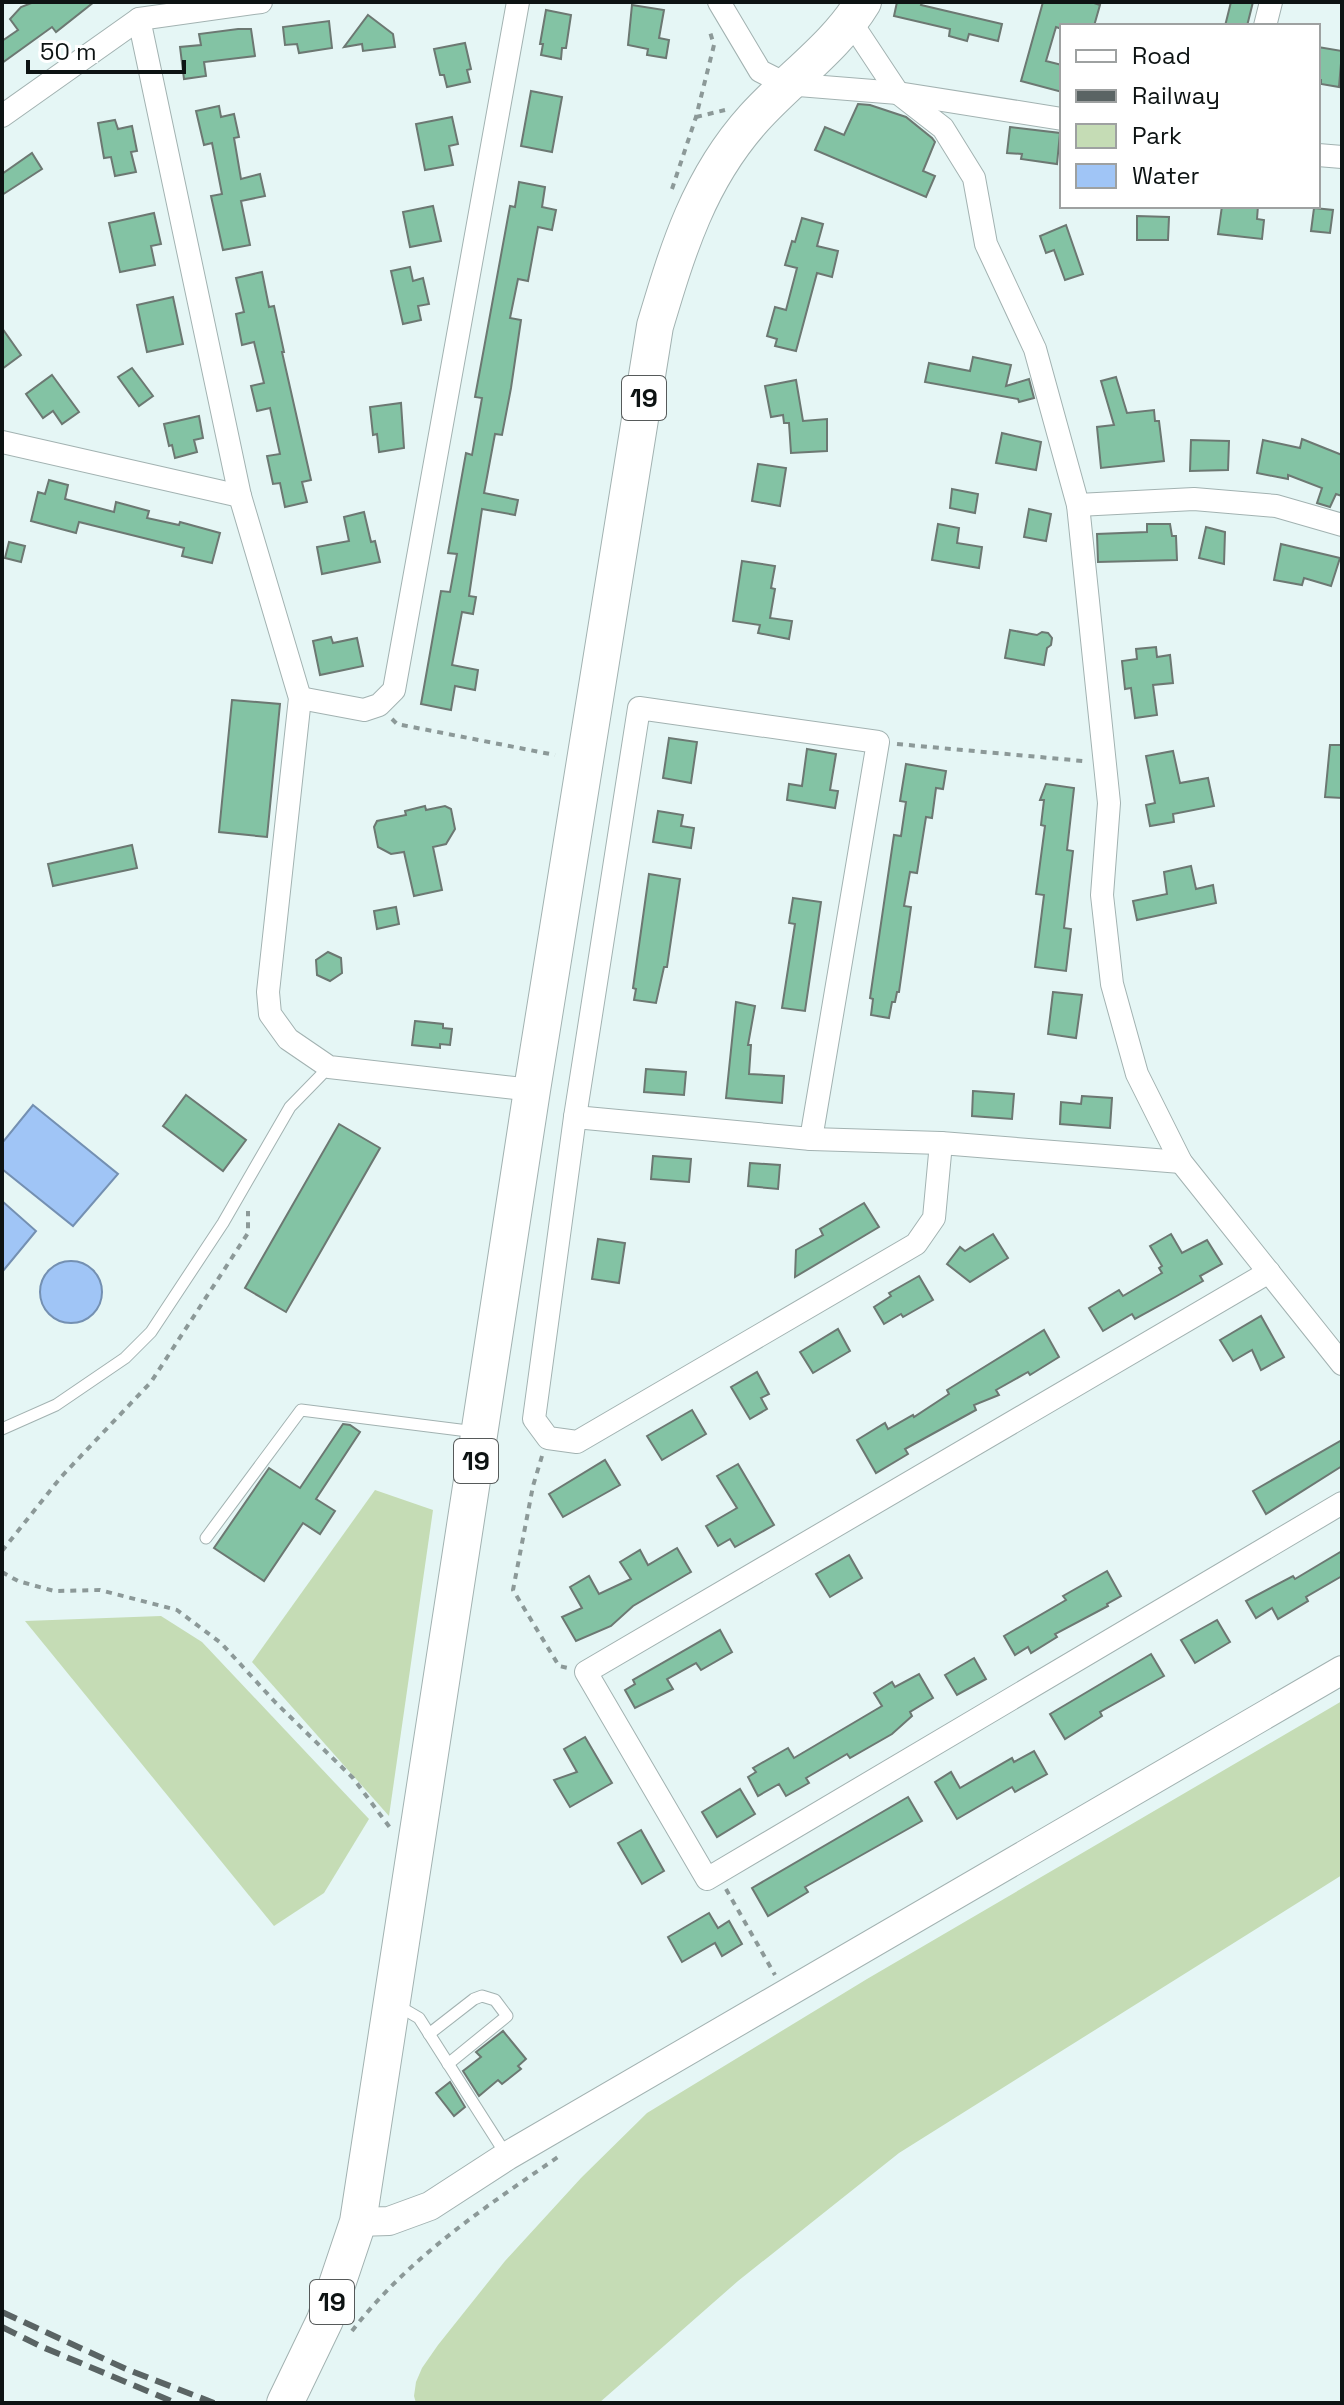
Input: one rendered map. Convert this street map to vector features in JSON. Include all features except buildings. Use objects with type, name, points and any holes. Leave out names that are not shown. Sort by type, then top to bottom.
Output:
[{"type":"main road","name":"19","points":[[292,2391],[334,2298],[358,2222],[532,1090],[655,326],[693,210],[712,174],[733,142],[857,12]]},
{"type":"street","points":[[2,116],[139,19],[261,2]]},
{"type":"street","points":[[300,698],[364,710],[379,705],[394,690],[518,2]]},
{"type":"street","points":[[719,2],[760,71],[786,84],[898,93],[1060,119]]},
{"type":"street","points":[[1266,24],[1271,2]]},
{"type":"street","points":[[857,12],[898,93],[943,128],[974,178],[986,244],[1035,349],[1078,505],[1109,803],[1102,895],[1112,984],[1137,1074],[1181,1162],[1342,1364]]},
{"type":"street","points":[[139,19],[240,496],[300,698],[268,992],[270,1014],[288,1039],[329,1067],[532,1090]]},
{"type":"street","points":[[1320,155],[1342,157]]},
{"type":"street","points":[[2,442],[240,496]]},
{"type":"street","points":[[1078,505],[1208,500],[1276,506],[1342,525]]},
{"type":"street","points":[[811,1139],[878,742],[639,708],[575,1117],[534,1419],[548,1438],[577,1442],[916,1244],[934,1218],[941,1143]]},
{"type":"street","points":[[575,1117],[811,1139],[941,1143],[1181,1162]]},
{"type":"street","points":[[1269,1272],[586,1672],[707,1879],[1342,1503]]},
{"type":"street","points":[[358,2222],[389,2221],[430,2206],[507,2156],[1342,1670]]},
{"type":"lane","points":[[2,1429],[56,1405],[125,1358],[151,1332],[248,1182],[290,1107],[329,1067]]},
{"type":"lane","points":[[206,1538],[301,1410],[480,1433]]},
{"type":"lane","points":[[429,2034],[482,1996],[495,2000],[507,2016],[448,2064]]},
{"type":"lane","points":[[393,2003],[419,2018],[507,2156]]},
{"type":"path","points":[[696,117],[714,45],[709,30]]},
{"type":"path","points":[[379,705],[397,724],[555,755]]},
{"type":"path","points":[[878,742],[1105,763]]},
{"type":"path","points":[[2,1551],[61,1477],[151,1382],[248,1233],[248,1182]]},
{"type":"path","points":[[548,1438],[533,1486],[513,1590],[559,1666],[586,1672]]},
{"type":"path","points":[[2,1572],[18,1581],[54,1591],[100,1590],[177,1610],[221,1643],[275,1702],[353,1778],[395,1834]]},
{"type":"path","points":[[716,1873],[786,1994]]},
{"type":"path","points":[[346,2340],[378,2298],[459,2226],[570,2148]]},
{"type":"green space","points":[[375,1490],[433,1510],[389,1816],[252,1662]]},
{"type":"green space","points":[[161,1616],[202,1642],[369,1819],[324,1893],[274,1926],[25,1621]]},
{"type":"green space","points":[[1342,1701],[1342,1875],[899,2153],[738,2281],[599,2403],[416,2403],[416,2382],[438,2345],[505,2261],[581,2178],[647,2113],[867,1979]]},
{"type":"water","points":[[33,1105],[118,1174],[73,1226],[2,1169],[2,1143]]},
{"type":"water","points":[[2,1201],[36,1231],[3,1271],[2,1270]]},
{"type":"water","points":[[71,1261],[93,1270],[102,1292],[93,1314],[71,1323],[49,1314],[40,1292],[49,1270]]},
{"type":"railway","points":[[2,2312],[126,2369],[214,2403]]},
{"type":"railway","points":[[2,2327],[176,2403]]}]
